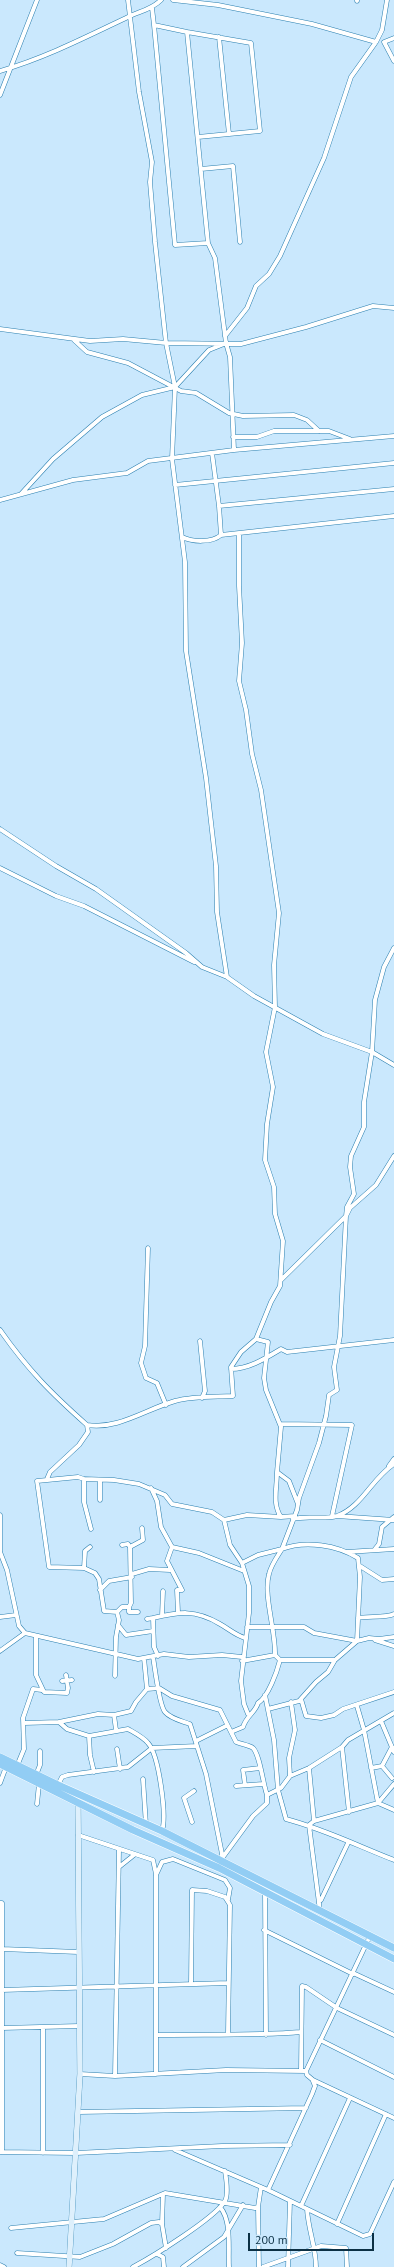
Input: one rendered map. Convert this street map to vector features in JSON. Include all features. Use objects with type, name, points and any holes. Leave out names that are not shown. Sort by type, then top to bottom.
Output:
[{"type":"highway","points":[[0,1757],[36,1775],[162,1831],[394,1948]]},
{"type":"highway","points":[[2,1769],[39,1784],[265,1892],[394,1959]]},
{"type":"street","points":[[0,95],[12,68],[37,0]]},
{"type":"street","points":[[128,0],[139,92],[152,162],[150,182],[166,343],[174,387],[172,459],[185,562],[186,651],[206,778],[216,866],[217,912],[227,977]]},
{"type":"street","points":[[0,71],[12,68],[78,41],[130,16],[152,8],[161,0]]},
{"type":"street","points":[[173,0],[218,5],[312,24],[376,42]]},
{"type":"street","points":[[225,336],[247,308],[256,286],[269,274],[280,256],[324,158],[351,77],[376,42],[383,28],[387,0]]},
{"type":"street","points":[[152,8],[175,245],[208,244]]},
{"type":"street","points":[[154,26],[251,43],[260,131],[198,138]]},
{"type":"street","points":[[187,32],[208,244],[215,258],[226,343],[230,357],[234,450]]},
{"type":"street","points":[[219,37],[229,134]]},
{"type":"street","points":[[394,38],[384,42],[394,61]]},
{"type":"street","points":[[201,169],[233,166],[240,242]]},
{"type":"street","points":[[0,329],[90,341],[123,339],[166,343],[240,344],[306,327],[373,306],[394,308]]},
{"type":"street","points":[[73,339],[87,352],[128,363],[181,391],[196,393],[215,406],[232,413],[243,416],[294,415],[307,420],[319,431]]},
{"type":"street","points":[[21,494],[53,459],[102,417],[142,395],[174,387],[209,350],[226,343]]},
{"type":"street","points":[[233,437],[257,437],[274,431],[329,431],[352,440]]},
{"type":"street","points":[[0,500],[73,480],[127,474],[148,461],[234,450],[394,436]]},
{"type":"street","points":[[212,453],[221,535]]},
{"type":"street","points":[[175,484],[394,464]]},
{"type":"street","points":[[219,506],[394,489]]},
{"type":"street","points":[[182,537],[190,541],[218,538],[221,535],[394,516]]},
{"type":"street","points":[[0,1330],[35,1377],[58,1401],[87,1425],[98,1427],[121,1421],[186,1399],[233,1396],[231,1369],[241,1352],[256,1339],[270,1302],[280,1286],[282,1237],[275,1214],[274,1187],[265,1160],[267,1124],[273,1087],[266,1052],[275,1007],[274,965],[278,906],[274,886],[273,864],[263,814],[261,790],[252,754],[246,710],[239,681],[242,643],[239,586],[239,533]]},
{"type":"street","points":[[0,829],[56,866],[96,889],[186,952],[200,965]]},
{"type":"street","points":[[0,868],[56,896],[84,906],[200,965],[227,977],[254,996],[323,1034],[372,1052],[394,1065]]},
{"type":"street","points":[[275,1655],[276,1644],[272,1628],[268,1579],[270,1570],[282,1549],[298,1505],[324,1425],[329,1395],[337,1390],[334,1368],[338,1345],[346,1216],[354,1194],[350,1167],[351,1156],[364,1127],[364,1102],[372,1052],[375,1000],[384,967],[394,948]]},
{"type":"street","points":[[280,1280],[346,1216],[350,1208],[376,1185],[394,1156]]},
{"type":"street","points":[[148,1248],[146,1325],[141,1363],[146,1378],[157,1384],[166,1405]]},
{"type":"street","points":[[256,1339],[268,1342],[264,1378],[266,1390],[280,1424],[275,1502],[281,1517]]},
{"type":"street","points":[[231,1369],[243,1369],[259,1360],[266,1359],[281,1349],[288,1352],[338,1345],[394,1340]]},
{"type":"street","points":[[200,1341],[205,1391],[202,1398]]},
{"type":"street","points":[[280,1424],[352,1425],[334,1516]]},
{"type":"street","points":[[47,1480],[50,1472],[79,1445],[88,1432],[87,1425]]},
{"type":"street","points":[[334,1516],[362,1498],[394,1459]]},
{"type":"street","points":[[388,1468],[394,1464]]},
{"type":"street","points":[[277,1472],[289,1481],[298,1505]]},
{"type":"street","points":[[128,1607],[122,1607],[117,1612],[104,1611],[102,1609],[99,1579],[94,1573],[84,1568],[49,1567],[38,1481],[78,1477],[84,1479],[139,1484],[165,1495],[172,1504],[212,1512],[224,1520],[230,1545],[242,1563],[247,1576],[250,1595],[242,1659],[241,1681],[244,1704],[248,1714]]},
{"type":"street","points":[[84,1479],[84,1502],[91,1529]]},
{"type":"street","points":[[100,1480],[100,1500]]},
{"type":"street","points":[[151,1488],[157,1501],[161,1527],[172,1547],[167,1561],[170,1570],[182,1590],[177,1590],[178,1612]]},
{"type":"street","points":[[0,1515],[1,1560],[7,1570],[18,1626],[25,1633],[36,1637],[115,1654],[144,1658],[173,1654],[195,1657],[222,1655],[242,1659],[275,1655]]},
{"type":"street","points":[[224,1520],[247,1515],[281,1517],[334,1516],[393,1519]]},
{"type":"street","points":[[375,1549],[379,1544],[382,1527],[393,1519]]},
{"type":"street","points":[[130,1547],[143,1540],[142,1528]]},
{"type":"street","points":[[122,1545],[128,1544],[130,1547]]},
{"type":"street","points":[[242,1563],[258,1555],[307,1544],[328,1547],[346,1552],[358,1558],[360,1566],[357,1641],[335,1660],[328,1672],[316,1682],[302,1699],[268,1709]]},
{"type":"street","points":[[84,1568],[85,1551],[90,1547]]},
{"type":"street","points":[[128,1607],[131,1602],[132,1576],[130,1547]]},
{"type":"street","points":[[172,1547],[199,1553],[244,1571]]},
{"type":"street","points":[[346,1552],[394,1549]]},
{"type":"street","points":[[360,1566],[382,1580],[394,1579]]},
{"type":"street","points":[[100,1590],[109,1581],[132,1576],[149,1569],[170,1570]]},
{"type":"street","points":[[162,1616],[163,1591]]},
{"type":"street","points":[[128,1607],[129,1612],[138,1612]]},
{"type":"street","points":[[147,1619],[186,1611],[218,1623],[236,1635],[245,1638]]},
{"type":"street","points":[[115,1676],[115,1654],[118,1625],[117,1612]]},
{"type":"street","points":[[358,1618],[390,1616],[394,1614]]},
{"type":"street","points":[[0,1617],[16,1615]]},
{"type":"street","points":[[154,1618],[154,1647],[158,1656]]},
{"type":"street","points":[[118,1625],[126,1635],[153,1631]]},
{"type":"street","points":[[246,1627],[304,1627],[314,1634],[357,1641],[369,1638],[379,1639],[394,1637]]},
{"type":"street","points":[[0,1651],[25,1633]]},
{"type":"street","points":[[36,1637],[36,1675],[42,1690]]},
{"type":"street","points":[[369,1638],[394,1646]]},
{"type":"street","points":[[275,1655],[280,1660],[335,1660]]},
{"type":"street","points":[[153,1657],[157,1686],[159,1688],[165,1712],[190,1724],[196,1741],[206,1774],[222,1854],[219,1861]]},
{"type":"street","points":[[144,1658],[147,1689]]},
{"type":"street","points":[[230,1732],[243,1727],[248,1714],[256,1709],[258,1703],[263,1700],[276,1676],[280,1660]]},
{"type":"street","points":[[17,1766],[24,1749],[24,1711],[33,1689],[42,1690],[48,1694],[66,1694],[68,1688],[64,1681],[66,1675]]},
{"type":"street","points":[[64,1681],[72,1680]]},
{"type":"street","points":[[24,1723],[59,1722],[98,1714],[114,1715],[131,1711],[136,1702],[147,1689],[159,1688],[172,1696],[200,1703],[209,1708],[218,1707],[226,1726],[236,1742],[253,1748],[258,1755],[263,1784],[267,1795],[267,1803],[253,1816],[219,1861]]},
{"type":"street","points":[[302,1699],[306,1716],[318,1718],[334,1716],[343,1709],[357,1706],[394,1692]]},
{"type":"street","points":[[265,1695],[277,1765],[278,1790],[286,1819],[309,1825],[338,1836],[348,1843],[394,1860]]},
{"type":"street","points":[[290,1776],[289,1758],[296,1730],[291,1702]]},
{"type":"street","points":[[357,1706],[364,1730],[378,1804]]},
{"type":"street","points":[[267,1795],[278,1790],[290,1776],[310,1768],[342,1747],[364,1730],[394,1713]]},
{"type":"street","points":[[114,1715],[116,1730]]},
{"type":"street","points":[[371,1768],[382,1766],[393,1750],[381,1721]]},
{"type":"street","points":[[59,1722],[67,1729],[89,1736],[128,1729],[143,1738],[152,1748],[158,1769],[164,1816],[162,1831]]},
{"type":"street","points":[[196,1741],[226,1726]]},
{"type":"street","points":[[89,1736],[90,1755],[94,1772]]},
{"type":"street","points":[[58,1785],[62,1777],[120,1769],[133,1764],[152,1748],[197,1746]]},
{"type":"street","points":[[342,1747],[349,1812]]},
{"type":"street","points":[[116,1749],[120,1769]]},
{"type":"street","points":[[36,1775],[40,1765],[40,1751]]},
{"type":"street","points":[[382,1766],[384,1771],[393,1778]]},
{"type":"street","points":[[245,1785],[243,1770],[260,1768]]},
{"type":"street","points":[[310,1768],[314,1821]]},
{"type":"street","points":[[0,1783],[2,1769]]},
{"type":"street","points":[[144,1779],[146,1825]]},
{"type":"street","points":[[37,1804],[39,1784]]},
{"type":"street","points":[[236,1786],[263,1784]]},
{"type":"street","points":[[309,1825],[314,1821],[378,1804],[394,1784]]},
{"type":"street","points":[[192,1822],[184,1798],[194,1791]]},
{"type":"street","points":[[69,2267],[80,2074],[78,1803]]},
{"type":"street","points":[[378,1804],[394,1810]]},
{"type":"street","points":[[309,1825],[320,1910]]},
{"type":"street","points":[[78,1835],[152,1860],[156,1876],[156,2074]]},
{"type":"street","points":[[320,1901],[348,1843]]},
{"type":"street","points":[[115,2076],[119,1850]]},
{"type":"street","points":[[119,1866],[134,1854]]},
{"type":"street","points":[[156,1876],[162,1862],[173,1859],[225,1880],[230,1888],[228,1900],[230,1905],[228,2033]]},
{"type":"street","points":[[191,1984],[192,1890],[207,1891],[225,1897],[228,1900]]},
{"type":"street","points":[[265,1892],[264,1930],[266,2035]]},
{"type":"street","points":[[0,1903],[2,1903],[1,2152],[76,2153],[222,2146],[290,2145]]},
{"type":"street","points":[[264,1930],[394,1992]]},
{"type":"street","points":[[370,1936],[306,2071],[307,2076],[313,2080],[394,2118]]},
{"type":"street","points":[[2,1949],[78,1952]]},
{"type":"street","points":[[2,1990],[228,1983]]},
{"type":"street","points":[[301,2070],[302,1986],[306,1987],[337,2008],[394,2035]]},
{"type":"street","points":[[2,2028],[79,2026]]},
{"type":"street","points":[[43,2027],[44,2152]]},
{"type":"street","points":[[156,2035],[228,2033],[266,2035],[301,2032]]},
{"type":"street","points":[[320,2040],[394,2077]]},
{"type":"street","points":[[80,2074],[115,2076],[226,2070],[306,2071]]},
{"type":"street","points":[[268,2190],[290,2145],[315,2086],[313,2080]]},
{"type":"street","points":[[301,2206],[350,2098]]},
{"type":"street","points":[[79,2112],[306,2108]]},
{"type":"street","points":[[337,2224],[386,2114]]},
{"type":"street","points":[[174,2149],[268,2190],[361,2236],[370,2234],[394,2182]]},
{"type":"street","points":[[132,2267],[166,2248],[225,2202],[227,2196],[225,2171]]},
{"type":"street","points":[[259,2267],[258,2207],[261,2187]]},
{"type":"street","points":[[163,2194],[162,2224],[166,2248]]},
{"type":"street","points":[[11,2228],[104,2219],[163,2194],[258,2207]]},
{"type":"street","points":[[288,2267],[290,2201]]},
{"type":"street","points":[[218,2241],[224,2235],[224,2212],[230,2203]]},
{"type":"street","points":[[183,2267],[228,2232],[243,2205]]},
{"type":"street","points":[[220,2207],[224,2212],[228,2232],[229,2267]]},
{"type":"street","points":[[307,2209],[316,2267]]},
{"type":"street","points":[[17,2253],[48,2254],[69,2258],[92,2253],[129,2236],[151,2223],[159,2222],[162,2224]]},
{"type":"street","points":[[263,2267],[314,2250],[321,2246],[345,2247],[347,2251],[347,2267]]},
{"type":"street","points":[[157,2254],[162,2257],[164,2267]]},
{"type":"street","points":[[0,2265],[4,2267]]}]
